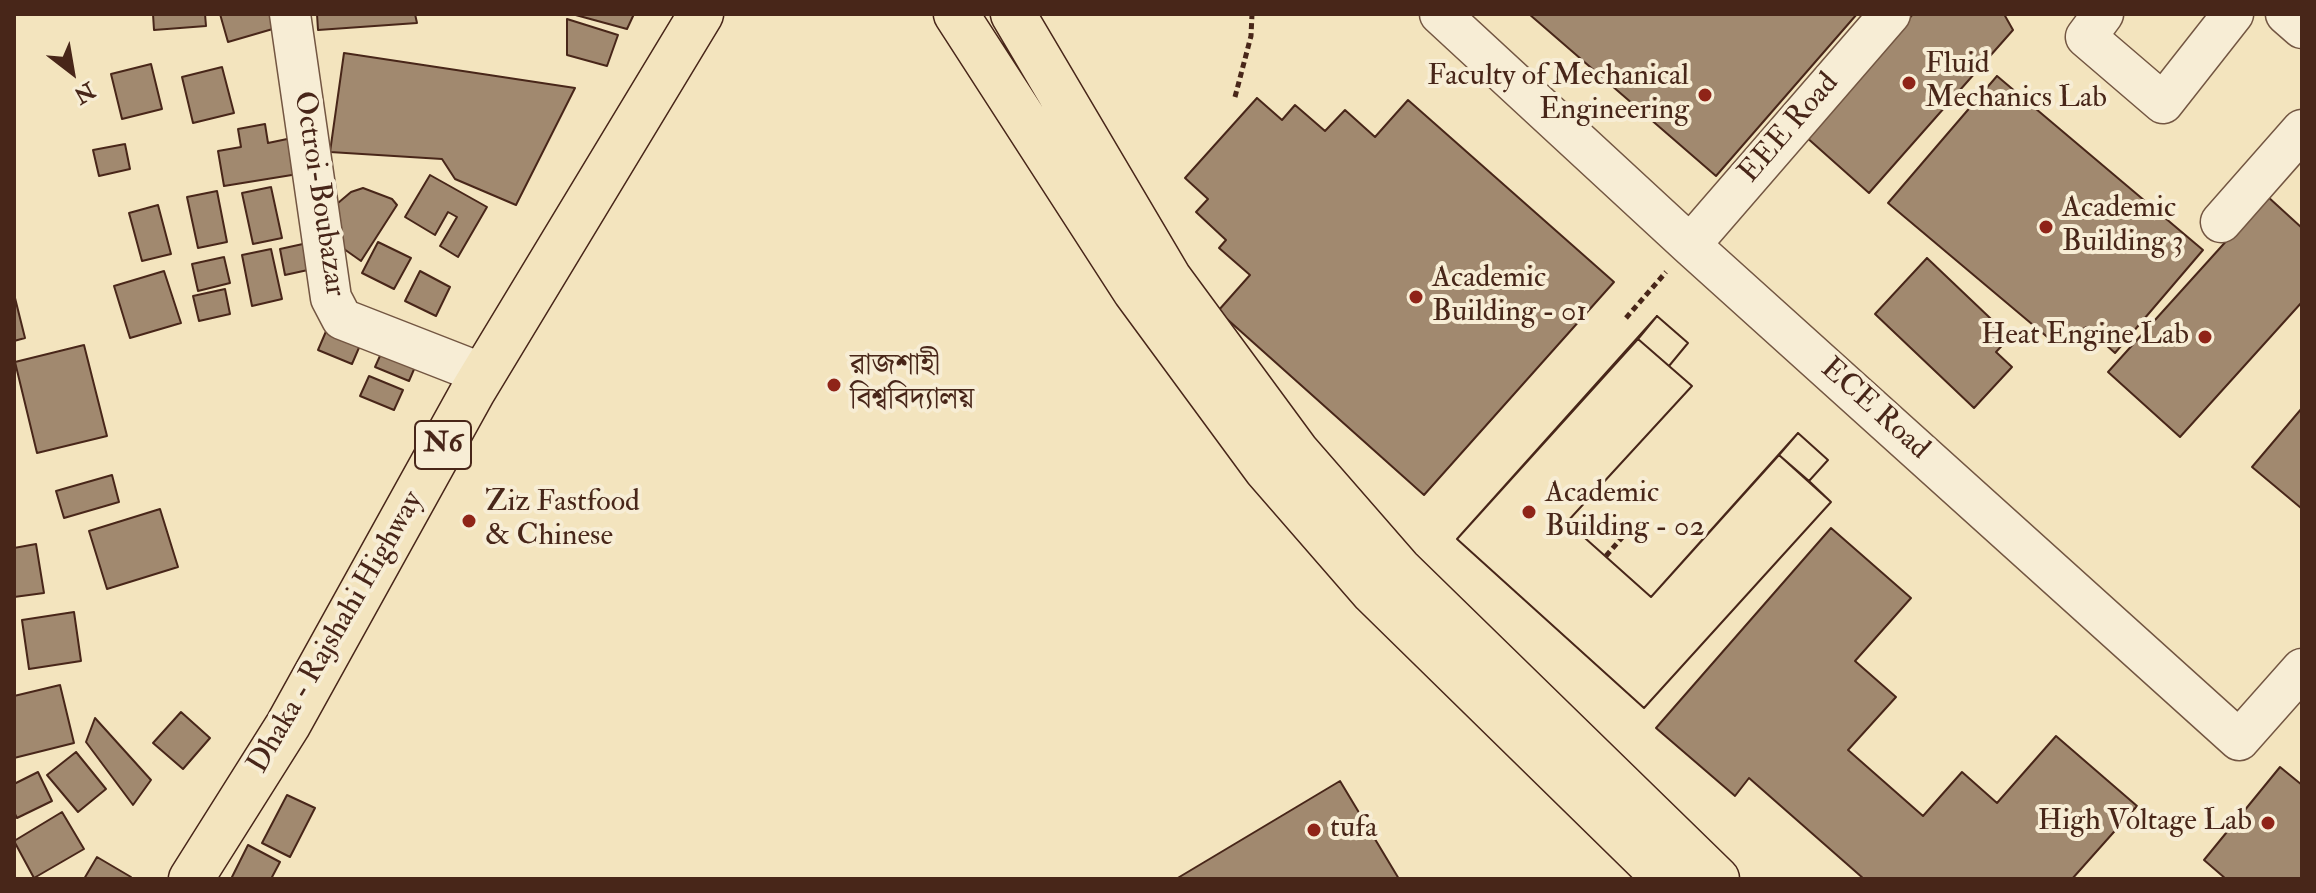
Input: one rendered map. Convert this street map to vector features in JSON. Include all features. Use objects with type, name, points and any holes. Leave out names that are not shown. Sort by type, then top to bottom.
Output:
[{"type":"main road","name":"Dhaka - Rajshahi Highway","points":[[191,879],[288,725],[483,374],[701,14]]},
{"type":"main road","points":[[956,14],[1135,291],[1266,469],[1373,592],[1666,879]]},
{"type":"main road","points":[[1013,14],[1169,278],[1297,452],[1399,569],[1717,879]]},
{"type":"street","name":"Octroi-Boubazar","points":[[290,14],[331,298],[336,308],[342,319],[483,374]]},
{"type":"street","name":"ECE Road","points":[[1440,14],[1690,245],[2239,740],[2302,669]]},
{"type":"street","name":"EEE Road","points":[[1690,245],[1890,14]]},
{"type":"street","points":[[2103,14],[2086,37],[2163,103],[2233,14]]},
{"type":"street","points":[[2286,14],[2302,28]]},
{"type":"street","points":[[2221,222],[2302,130]]},
{"type":"path","points":[[1235,97],[1251,36],[1252,14]]},
{"type":"path","points":[[1626,318],[1690,245]]},
{"type":"path","points":[[1606,556],[1626,533]]},
{"type":"building","points":[[153,14],[205,14],[206,26],[154,30]]},
{"type":"building","points":[[220,14],[280,14],[283,26],[228,42]]},
{"type":"building","points":[[317,14],[415,14],[417,23],[318,30]]},
{"type":"building","points":[[572,14],[634,14],[627,29]]},
{"type":"building","name":"Faculty of Mechanical Engineering","points":[[1529,14],[1857,14],[1716,176]]},
{"type":"building","name":"Fluid Mechanics Lab","points":[[1913,14],[2004,14],[2013,30],[1869,193],[1805,136]]},
{"type":"building","points":[[567,19],[618,35],[607,66],[567,55]]},
{"type":"building","points":[[344,53],[575,88],[516,205],[455,179],[442,159],[330,152]]},
{"type":"building","points":[[151,64],[162,109],[122,119],[111,74]]},
{"type":"building","points":[[222,67],[234,113],[193,123],[182,77]]},
{"type":"building","name":"Academic Building 3","points":[[1997,76],[2203,250],[2115,353],[2086,327],[2058,346],[1888,203]]},
{"type":"building","name":"Academic Building - 01","points":[[1257,98],[1282,120],[1295,105],[1325,131],[1345,110],[1375,137],[1408,100],[1614,282],[1424,495],[1218,311],[1250,275],[1219,248],[1226,240],[1196,212],[1208,199],[1185,178]]},
{"type":"building","points":[[265,124],[268,143],[292,138],[298,174],[224,186],[218,151],[241,147],[238,129]]},
{"type":"building","points":[[125,144],[130,169],[99,176],[93,150]]},
{"type":"building","points":[[430,175],[487,207],[458,257],[440,246],[457,217],[448,212],[435,235],[405,217]]},
{"type":"building","points":[[271,187],[282,238],[253,244],[242,193]]},
{"type":"building","points":[[363,188],[392,199],[397,205],[361,261],[344,249],[331,219],[338,203],[351,192]]},
{"type":"building","points":[[217,191],[227,242],[198,248],[187,197]]},
{"type":"building","name":"Heat Engine Lab","points":[[2267,196],[2302,228],[2302,302],[2180,437],[2108,372]]},
{"type":"building","points":[[158,205],[171,254],[142,261],[129,213]]},
{"type":"building","points":[[312,242],[317,268],[285,275],[280,249]]},
{"type":"building","points":[[378,242],[411,258],[394,289],[362,273]]},
{"type":"building","points":[[271,249],[282,299],[252,306],[242,255]]},
{"type":"building","points":[[224,257],[230,283],[198,291],[192,264]]},
{"type":"building","points":[[1927,258],[2010,337],[1996,352],[2012,367],[1974,408],[1875,314]]},
{"type":"building","points":[[164,271],[181,323],[130,338],[114,286]]},
{"type":"building","points":[[420,271],[450,287],[436,316],[405,301]]},
{"type":"building","points":[[225,289],[230,314],[199,321],[193,296]]},
{"type":"building","points":[[14,294],[25,338],[14,341]]},
{"type":"building","name":"Academic Building - 02","points":[[1657,316],[1688,343],[1669,366],[1692,386],[1567,522],[1651,597],[1798,433],[1828,460],[1809,481],[1831,502],[1644,708],[1457,539]]},
{"type":"building","points":[[1657,316],[1688,343],[1669,366],[1638,339]]},
{"type":"building","points":[[327,329],[361,343],[352,364],[318,350]]},
{"type":"building","name":"Academic Building - 02","points":[[1638,339],[1692,386],[1567,522],[1651,597],[1779,455],[1831,502],[1644,708],[1457,539]]},
{"type":"building","points":[[84,345],[107,436],[37,453],[15,362]]},
{"type":"building","points":[[384,347],[418,360],[409,381],[375,367]]},
{"type":"building","points":[[369,376],[403,390],[394,410],[360,396]]},
{"type":"building","points":[[2302,408],[2302,506],[2301,508],[2252,467]]},
{"type":"building","points":[[1798,433],[1828,460],[1809,481],[1779,455]]},
{"type":"building","points":[[112,475],[119,502],[64,518],[56,491]]},
{"type":"building","points":[[160,509],[178,567],[107,589],[89,531]]},
{"type":"building","points":[[1831,528],[1911,598],[1855,661],[1896,697],[1848,750],[1923,816],[1962,772],[1997,803],[2056,736],[2137,806],[2072,879],[1864,879],[1749,778],[1735,796],[1656,728]]},
{"type":"building","points":[[36,544],[44,593],[14,597],[14,548]]},
{"type":"building","points":[[74,612],[81,661],[29,669],[22,620]]},
{"type":"building","points":[[60,685],[74,743],[14,758],[14,696]]},
{"type":"building","points":[[181,712],[210,738],[183,769],[153,743]]},
{"type":"building","points":[[95,718],[151,780],[133,805],[86,742]]},
{"type":"building","points":[[76,752],[106,789],[78,812],[47,775]]},
{"type":"building","name":"High Voltage Lab","points":[[2280,767],[2302,785],[2302,879],[2226,879],[2204,860]]},
{"type":"building","points":[[38,772],[52,801],[17,818],[14,812],[14,784]]},
{"type":"building","name":"tufa","points":[[1340,781],[1399,879],[1176,879]]},
{"type":"building","points":[[287,795],[315,808],[290,857],[262,843]]},
{"type":"building","points":[[62,812],[84,849],[34,878],[14,841]]},
{"type":"building","points":[[248,845],[280,862],[271,879],[231,879]]},
{"type":"building","points":[[97,857],[131,877],[130,879],[84,879]]},
{"type":"place","name":"Fluid Mechanics Lab","points":[[1909,83]]},
{"type":"place","name":"Faculty of Mechanical Engineering","points":[[1705,95]]},
{"type":"place","name":"Academic Building 3","points":[[2046,227]]},
{"type":"place","name":"Academic Building - 01","points":[[1416,297]]},
{"type":"place","name":"Heat Engine Lab","points":[[2205,337]]},
{"type":"place","name":"রাজশাহী বিশ্ববিদ্যালয়","points":[[834,385]]},
{"type":"place","name":"Academic Building - 02","points":[[1529,512]]},
{"type":"place","name":"Ziz Fastfood & Chinese","points":[[469,521]]},
{"type":"place","name":"High Voltage Lab","points":[[2268,823]]},
{"type":"place","name":"tufa","points":[[1314,830]]}]
